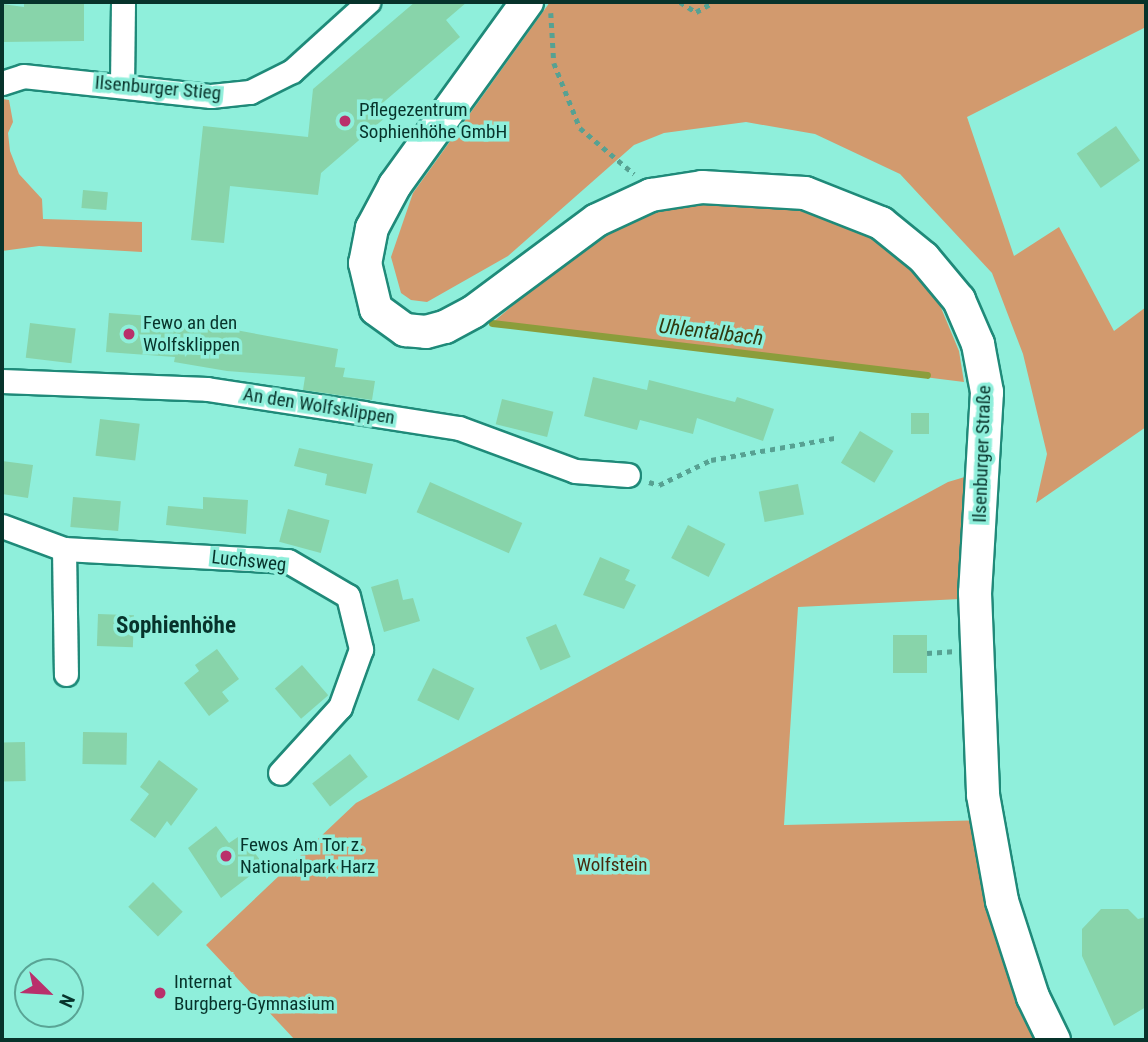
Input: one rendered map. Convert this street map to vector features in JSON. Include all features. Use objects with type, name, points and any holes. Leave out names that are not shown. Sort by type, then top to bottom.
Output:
[{"type":"main road","name":"Ilsenburger Straße","points":[[527,2],[395,185],[372,228],[365,262],[376,309],[405,330],[426,332],[445,327],[473,312],[597,220],[651,195],[702,187],[805,192],[881,223],[925,258],[960,300],[978,344],[988,392],[975,621],[983,795],[1002,901],[1033,997],[1054,1040]]},
{"type":"street","points":[[122,85],[123,2]]},
{"type":"street","name":"Ilsenburger Stieg","points":[[2,83],[23,76],[211,96],[250,92],[292,71],[368,2]]},
{"type":"street","name":"An den Wolfsklippen","points":[[2,381],[207,389],[459,428],[575,471],[628,475]]},
{"type":"street","name":"Luchsweg","points":[[2,526],[64,549],[288,561],[348,596],[361,649],[340,707],[281,773]]},
{"type":"street","points":[[64,549],[66,674]]},
{"type":"path","points":[[550,2],[554,63],[580,128],[643,182]]},
{"type":"path","points":[[680,2],[696,12],[713,2]]},
{"type":"path","points":[[628,475],[659,485],[711,460],[835,438]]},
{"type":"green space","points":[[550,2],[1146,2],[1146,27],[967,117],[1014,256],[1059,227],[1114,331],[1146,307],[1146,427],[1036,503],[1047,454],[1023,354],[992,273],[900,174],[815,134],[746,122],[664,133],[634,145],[508,256],[427,302],[411,300],[401,293],[391,257],[413,193]]},
{"type":"green space","points":[[2,99],[9,100],[13,122],[8,133],[10,151],[19,174],[42,199],[43,219],[142,222],[142,252],[39,246],[2,251]]},
{"type":"green space","points":[[695,200],[774,202],[853,221],[932,286],[959,351],[964,382],[492,323],[610,223]]},
{"type":"green space","name":"Wolfstein","points":[[968,476],[960,599],[798,607],[784,825],[990,820],[1050,1040],[295,1040],[206,945],[356,803],[948,482]]},
{"type":"building","points":[[24,2],[84,2],[84,41],[2,42],[2,4],[24,7]]},
{"type":"building","name":"Pflegezentrum Sophienhöhe GmbH","points":[[415,2],[467,2],[446,20],[460,37],[379,106],[387,116],[321,173],[318,195],[230,186],[224,243],[191,240],[203,126],[308,137],[313,89]]},
{"type":"building","points":[[1116,126],[1140,160],[1101,188],[1077,154]]},
{"type":"building","points":[[83,190],[108,192],[106,210],[81,208]]},
{"type":"building","points":[[109,313],[165,317],[338,349],[335,367],[345,368],[343,377],[375,381],[372,400],[303,390],[305,377],[227,371],[174,362],[175,357],[106,352]]},
{"type":"building","points":[[30,323],[76,329],[71,363],[26,358]]},
{"type":"building","points":[[593,377],[647,390],[649,380],[735,402],[737,397],[774,409],[763,441],[697,418],[693,434],[640,420],[637,430],[584,416]]},
{"type":"building","points":[[502,399],[553,412],[547,437],[496,424]]},
{"type":"building","points":[[911,413],[929,413],[929,434],[911,434]]},
{"type":"building","points":[[100,419],[140,424],[135,461],[95,456]]},
{"type":"building","points":[[860,431],[893,451],[874,483],[841,463]]},
{"type":"building","points":[[299,448],[373,464],[366,494],[325,485],[327,474],[294,466]]},
{"type":"building","points":[[2,461],[33,465],[28,498],[2,494]]},
{"type":"building","points":[[430,482],[522,523],[509,553],[417,512]]},
{"type":"building","points":[[798,484],[804,514],[765,522],[759,492]]},
{"type":"building","points":[[73,497],[121,501],[118,531],[70,527]]},
{"type":"building","points":[[203,497],[248,500],[246,534],[166,525],[168,506],[203,509]]},
{"type":"building","points":[[288,509],[330,520],[321,553],[279,542]]},
{"type":"building","points":[[688,525],[725,544],[709,577],[671,558]]},
{"type":"building","points":[[600,557],[630,570],[625,580],[636,585],[624,609],[583,595]]},
{"type":"building","points":[[398,579],[403,600],[413,598],[420,621],[384,632],[371,587]]},
{"type":"building","points":[[98,614],[134,615],[133,647],[97,646]]},
{"type":"building","points":[[556,624],[571,657],[540,670],[526,637]]},
{"type":"building","points":[[893,635],[927,635],[927,673],[893,673]]},
{"type":"building","points":[[217,649],[239,679],[222,692],[229,701],[209,716],[184,683],[199,671],[195,665]]},
{"type":"building","points":[[302,665],[328,695],[301,719],[275,689]]},
{"type":"building","points":[[433,668],[474,688],[459,721],[417,700]]},
{"type":"building","points":[[83,732],[127,733],[126,765],[82,764]]},
{"type":"building","points":[[2,742],[25,742],[26,781],[3,781]]},
{"type":"building","points":[[350,754],[368,777],[330,806],[312,784]]},
{"type":"building","points":[[159,760],[198,789],[171,826],[167,821],[155,838],[130,820],[149,794],[140,787]]},
{"type":"building","name":"Fewos Am Tor z. Nationalpark Harz","points":[[216,826],[229,843],[241,835],[264,865],[221,898],[188,848]]},
{"type":"building","points":[[153,882],[183,912],[158,936],[128,907]]},
{"type":"building","points":[[1101,909],[1128,909],[1138,919],[1146,917],[1146,1007],[1114,1026],[1082,956],[1082,929]]},
{"type":"waterway","name":"Uhlentalbach","points":[[492,323],[927,375]]},
{"type":"place","name":"Pflegezentrum Sophienhöhe GmbH","points":[[345,121]]},
{"type":"place","name":"Fewo an den Wolfsklippen","points":[[129,334]]},
{"type":"place","name":"Fewos Am Tor z. Nationalpark Harz","points":[[226,856]]},
{"type":"place","name":"Internat Burgberg-Gymnasium","points":[[160,993]]},
{"type":"district","name":"Sophienhöhe","points":[[176,626]]}]
